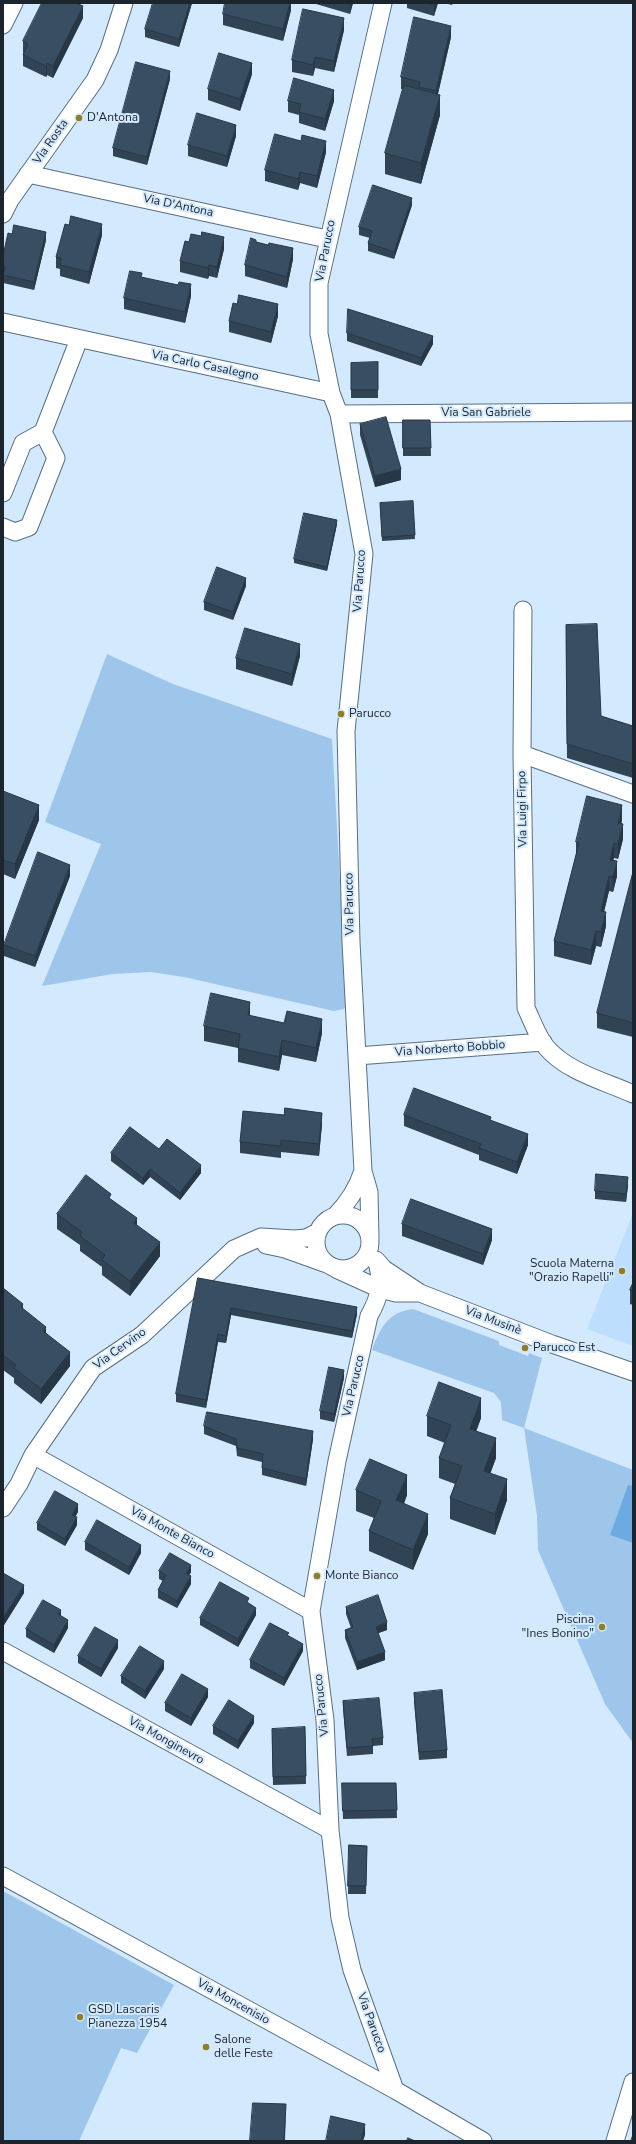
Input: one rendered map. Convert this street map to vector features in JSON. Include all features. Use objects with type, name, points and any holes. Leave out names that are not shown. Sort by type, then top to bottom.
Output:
[{"type":"street","points":[[3,25],[14,3]]},
{"type":"street","name":"Via Rosta","points":[[3,214],[10,200],[95,80],[109,50],[124,3]]},
{"type":"street","name":"Via Parucco","points":[[363,1171],[351,942],[346,731],[364,554],[339,414],[331,393],[319,334],[319,283],[327,239],[383,3]]},
{"type":"street","name":"Via D'Antona","points":[[28,174],[327,239]]},
{"type":"street","name":"Via Carlo Casalegno","points":[[3,322],[331,393]]},
{"type":"street","points":[[3,493],[23,443],[43,432],[80,339]]},
{"type":"street","name":"Via San Gabriele","points":[[339,414],[633,412]]},
{"type":"street","points":[[3,527],[15,532],[29,527],[56,458],[43,432]]},
{"type":"street","name":"Via Luigi Firpo","points":[[523,610],[522,754],[526,1008],[543,1042]]},
{"type":"street","points":[[522,754],[633,794]]},
{"type":"street","points":[[543,1042],[558,1058],[574,1069],[633,1094]]},
{"type":"street","name":"Via Norberto Bobbio","points":[[358,1056],[543,1042]]},
{"type":"street","points":[[363,1171],[369,1192],[370,1242],[366,1257],[360,1264],[344,1270],[331,1266],[317,1253],[316,1244],[318,1232],[327,1220],[335,1216],[348,1203],[358,1186],[363,1171]]},
{"type":"street","points":[[335,1216],[345,1215],[362,1223],[377,1262],[382,1278],[376,1303],[369,1316]]},
{"type":"street","name":"Via Cervino","points":[[3,1508],[19,1484],[33,1455],[93,1368],[142,1335],[234,1249],[261,1237],[294,1239],[306,1238],[318,1232]]},
{"type":"street","name":"Via Cervino","points":[[234,1249],[255,1244],[269,1245],[331,1266],[380,1289],[396,1293],[420,1293]]},
{"type":"street","points":[[377,1262],[384,1269],[420,1293]]},
{"type":"street","points":[[356,1278],[365,1296],[369,1316]]},
{"type":"street","points":[[369,1316],[398,1300],[420,1293]]},
{"type":"street","name":"Via Musinè","points":[[420,1293],[552,1344],[633,1372]]},
{"type":"street","name":"Via Parucco","points":[[369,1316],[337,1461],[311,1611],[325,1720],[330,1830],[340,1918],[352,1970],[395,2090]]},
{"type":"street","name":"Via Monte Bianco","points":[[33,1455],[311,1611]]},
{"type":"street","name":"Via Monginevro","points":[[3,1651],[330,1830]]},
{"type":"street","name":"Via Moncenisio","points":[[3,1876],[395,2090],[483,2141]]},
{"type":"street","points":[[615,2141],[633,2082]]},
{"type":"shaded area","points":[[107,654],[173,684],[332,739],[347,1004],[344,1009],[334,1011],[184,977],[151,972],[113,974],[42,986],[101,844],[45,822]]},
{"type":"shaded area","name":"Scuola Materna \"Orazio Rapelli\"","points":[[633,1213],[633,1346],[587,1329]]},
{"type":"shaded area","points":[[413,1309],[499,1341],[499,1345],[528,1356],[529,1353],[542,1358],[524,1428],[502,1420],[501,1402],[494,1393],[372,1350],[382,1328],[391,1317]]},
{"type":"shaded area","name":"Piscina \"Ines Bonino\"","points":[[524,1428],[633,1470],[633,1743],[605,1704],[538,1550],[537,1516]]},
{"type":"shaded area","points":[[628,1485],[633,1486],[633,1543],[610,1535]]},
{"type":"shaded area","name":"GSD Lascaris Pianezza 1954","points":[[3,1891],[174,1985],[137,2053],[121,2048],[79,2141],[3,2141]]},
{"type":"building","points":[[42,3],[76,3],[83,6],[53,66],[47,63],[46,66],[23,55],[28,44],[23,41]]},
{"type":"building","points":[[153,3],[190,3],[179,39],[145,29]]},
{"type":"building","points":[[225,3],[290,3],[283,29],[223,14]]},
{"type":"building","points":[[303,9],[344,18],[334,61],[315,57],[313,65],[292,60]]},
{"type":"building","points":[[414,17],[451,26],[436,91],[419,87],[420,82],[401,77]]},
{"type":"building","points":[[219,53],[252,63],[240,99],[208,89]]},
{"type":"building","points":[[136,62],[170,71],[147,157],[113,148]]},
{"type":"building","points":[[294,78],[334,90],[325,119],[299,112],[301,104],[288,101]]},
{"type":"building","points":[[404,85],[440,95],[421,163],[385,153]]},
{"type":"building","points":[[197,113],[236,125],[227,156],[188,145]]},
{"type":"building","points":[[275,134],[301,141],[302,135],[326,141],[317,176],[300,172],[298,179],[265,170]]},
{"type":"building","points":[[373,185],[412,198],[394,252],[368,243],[372,231],[359,227]]},
{"type":"building","points":[[71,216],[102,224],[89,272],[60,265],[61,258],[56,257],[65,224],[69,225]]},
{"type":"building","points":[[14,225],[46,232],[34,282],[3,275],[5,267],[3,267],[3,256],[8,233],[12,234]]},
{"type":"building","points":[[202,232],[224,237],[217,267],[209,265],[208,268],[180,261],[185,241],[189,242],[191,234],[201,236]]},
{"type":"building","points":[[251,238],[256,240],[256,242],[268,245],[269,243],[293,248],[287,277],[245,265]]},
{"type":"building","points":[[130,271],[142,273],[141,277],[178,285],[179,282],[191,284],[185,312],[124,298]]},
{"type":"building","points":[[239,295],[278,304],[271,332],[229,321],[233,303],[237,304]]},
{"type":"building","points":[[348,309],[433,336],[421,358],[347,333]]},
{"type":"building","points":[[378,362],[378,390],[351,390],[351,363]]},
{"type":"building","points":[[386,417],[401,469],[375,476],[360,424]]},
{"type":"building","points":[[403,420],[430,420],[431,448],[403,448]]},
{"type":"building","points":[[413,501],[415,535],[382,537],[380,503]]},
{"type":"building","points":[[304,513],[337,520],[327,567],[294,559]]},
{"type":"building","points":[[217,567],[246,578],[233,612],[204,602]]},
{"type":"building","points":[[597,624],[601,716],[633,726],[633,764],[567,744],[566,625]]},
{"type":"building","points":[[245,628],[300,644],[292,674],[236,658]]},
{"type":"building","points":[[3,791],[39,805],[15,864],[3,860]]},
{"type":"building","points":[[587,796],[622,805],[618,823],[623,824],[618,844],[614,843],[610,860],[617,861],[613,877],[609,876],[601,911],[606,912],[601,932],[596,931],[591,950],[554,941],[579,843],[576,842]]},
{"type":"building","points":[[38,852],[70,865],[35,956],[4,945]]},
{"type":"building","points":[[633,872],[633,1023],[597,1013]]},
{"type":"building","points":[[211,993],[250,1002],[248,1015],[284,1023],[287,1011],[322,1019],[316,1048],[282,1040],[279,1057],[238,1048],[240,1034],[204,1026]]},
{"type":"building","points":[[414,1088],[491,1117],[490,1120],[528,1134],[517,1162],[479,1148],[481,1144],[404,1115]]},
{"type":"building","points":[[285,1108],[322,1113],[319,1144],[281,1140],[281,1146],[240,1142],[243,1111],[284,1115]]},
{"type":"building","points":[[130,1127],[159,1149],[167,1139],[201,1165],[180,1193],[150,1169],[143,1178],[111,1153]]},
{"type":"building","points":[[596,1174],[628,1177],[626,1194],[595,1191]]},
{"type":"building","points":[[86,1175],[111,1194],[109,1198],[137,1218],[134,1223],[160,1242],[130,1281],[102,1260],[105,1255],[80,1236],[82,1232],[57,1214]]},
{"type":"building","points":[[411,1199],[492,1229],[483,1254],[402,1224]]},
{"type":"building","points":[[198,1278],[357,1307],[352,1331],[231,1308],[226,1336],[218,1334],[206,1400],[176,1394]]},
{"type":"building","points":[[633,1283],[633,1291],[630,1290]]},
{"type":"building","points":[[3,1288],[23,1304],[21,1307],[46,1327],[43,1331],[70,1352],[41,1389],[14,1368],[16,1365],[3,1355]]},
{"type":"building","points":[[329,1367],[344,1370],[334,1414],[320,1411]]},
{"type":"building","points":[[439,1382],[481,1398],[470,1429],[496,1438],[484,1471],[507,1479],[495,1514],[450,1498],[462,1466],[439,1458],[451,1425],[427,1416]]},
{"type":"building","points":[[207,1412],[313,1431],[306,1479],[262,1468],[263,1454],[237,1448],[236,1439],[204,1426]]},
{"type":"building","points":[[370,1459],[407,1475],[396,1500],[428,1514],[413,1550],[369,1531],[381,1501],[356,1490]]},
{"type":"building","points":[[55,1491],[78,1504],[72,1515],[77,1517],[65,1539],[37,1523]]},
{"type":"building","points":[[97,1520],[141,1545],[129,1567],[85,1542]]},
{"type":"building","points":[[170,1553],[191,1565],[186,1573],[191,1576],[177,1601],[158,1590],[166,1575],[159,1571]]},
{"type":"building","points":[[3,1573],[24,1585],[4,1617],[3,1617]]},
{"type":"building","points":[[220,1582],[249,1598],[247,1602],[256,1608],[238,1639],[200,1618]]},
{"type":"building","points":[[378,1595],[387,1622],[376,1627],[385,1652],[357,1662],[345,1630],[353,1627],[346,1607]]},
{"type":"building","points":[[43,1600],[61,1610],[58,1614],[68,1620],[54,1645],[26,1629]]},
{"type":"building","points":[[270,1623],[289,1633],[287,1635],[303,1644],[284,1678],[250,1660]]},
{"type":"building","points":[[95,1627],[118,1640],[101,1669],[78,1656]]},
{"type":"building","points":[[140,1646],[164,1661],[145,1691],[121,1676]]},
{"type":"building","points":[[182,1674],[208,1689],[191,1718],[165,1703]]},
{"type":"building","points":[[442,1690],[447,1750],[419,1752],[414,1693]]},
{"type":"building","points":[[379,1698],[383,1738],[372,1739],[373,1746],[347,1748],[343,1701]]},
{"type":"building","points":[[229,1700],[254,1716],[238,1741],[213,1726]]},
{"type":"building","points":[[305,1727],[306,1776],[273,1777],[272,1729]]},
{"type":"building","points":[[342,1783],[396,1783],[397,1810],[343,1811]]},
{"type":"building","points":[[349,1845],[367,1846],[366,1886],[348,1886]]},
{"type":"building","points":[[253,2103],[286,2104],[284,2141],[250,2141]]},
{"type":"building","points":[[331,2116],[365,2124],[361,2141],[326,2141]]},
{"type":"building","points":[[408,2138],[415,2141],[407,2141]]},
{"type":"place","name":"D'Antona","points":[[79,118]]},
{"type":"place","name":"Parucco","points":[[341,714]]},
{"type":"place","name":"Scuola Materna \"Orazio Rapelli\"","points":[[622,1271]]},
{"type":"place","name":"Parucco Est","points":[[525,1348]]},
{"type":"place","name":"Monte Bianco","points":[[317,1576]]},
{"type":"place","name":"Piscina \"Ines Bonino\"","points":[[602,1627]]},
{"type":"place","name":"GSD Lascaris Pianezza 1954","points":[[80,2017]]},
{"type":"place","name":"Salone delle Feste","points":[[206,2047]]}]
